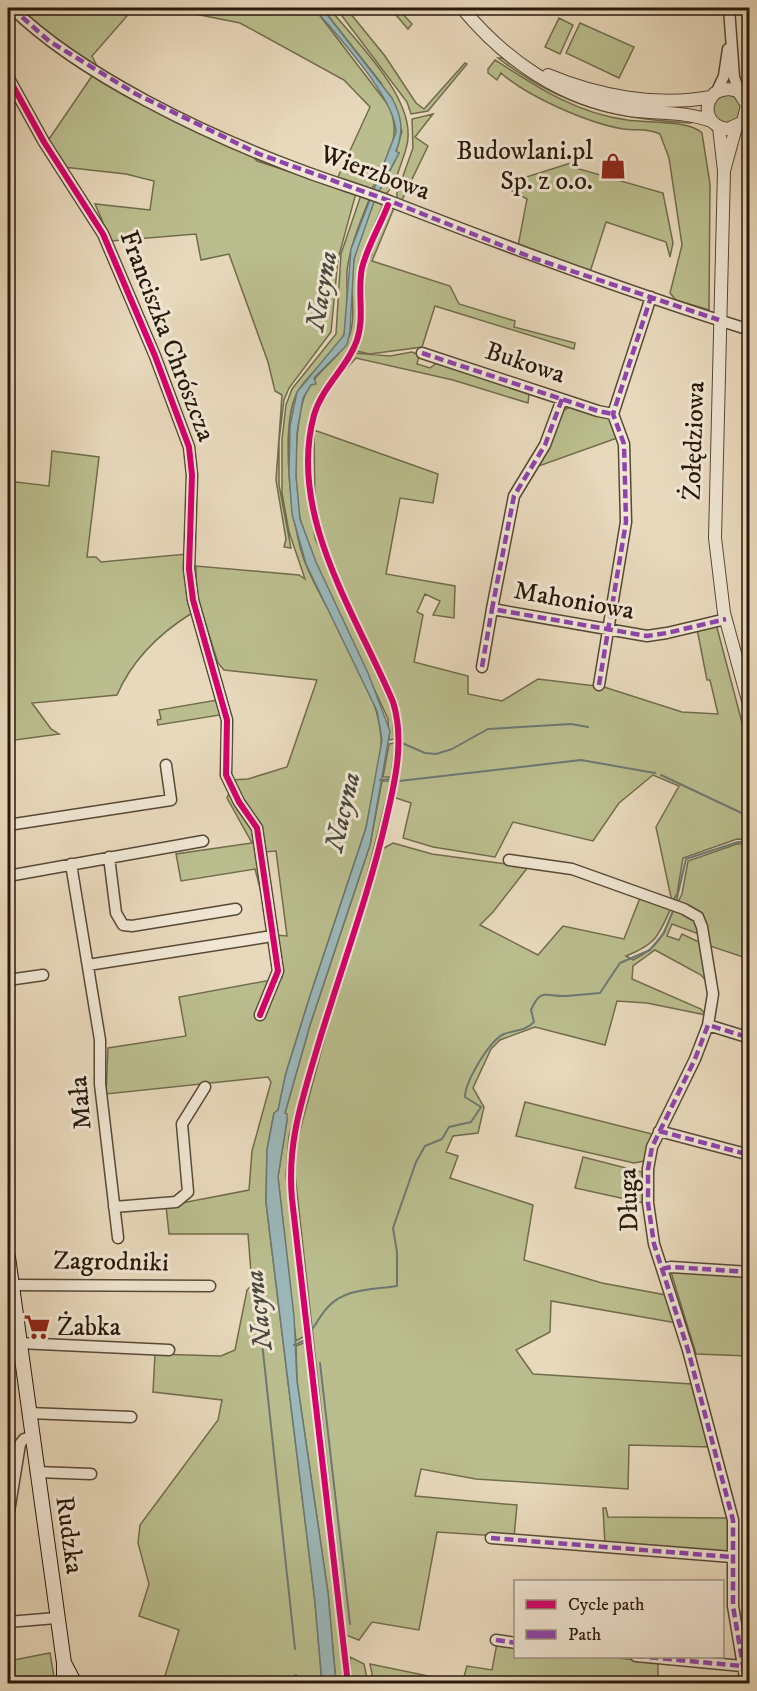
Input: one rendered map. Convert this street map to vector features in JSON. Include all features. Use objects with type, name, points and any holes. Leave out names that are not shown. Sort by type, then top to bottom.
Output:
[{"type":"main road","name":"Rudzka","points":[[8,1257],[10,1293],[64,1663],[64,1683]]},
{"type":"main road","name":"Rudzka","points":[[64,1663],[75,1683]]},
{"type":"street","name":"Wierzbowa","points":[[12,8],[49,41],[159,106],[259,154],[533,258],[750,330]]},
{"type":"street","points":[[462,8],[495,43],[544,80],[564,91],[593,102],[648,112],[690,114],[715,124],[743,122],[747,105],[734,77],[729,8]]},
{"type":"street","points":[[730,25],[733,8]]},
{"type":"street","points":[[715,124],[707,107],[724,76],[730,43]]},
{"type":"street","points":[[533,70],[613,96],[666,100],[714,94],[728,88],[744,95]]},
{"type":"street","name":"Franciszka Chrószcza","points":[[8,77],[44,142],[104,234],[155,356],[189,447],[192,475],[189,569],[193,600],[227,720],[226,775],[239,802],[257,828],[278,971],[260,1015]]},
{"type":"street","name":"Żołędziowa","points":[[724,171],[743,122]]},
{"type":"street","name":"Żołędziowa","points":[[715,124],[724,171],[714,510],[716,561],[726,619],[750,708]]},
{"type":"street","points":[[599,684],[627,511],[624,444],[613,414],[651,297]]},
{"type":"street","name":"Bukowa","points":[[422,353],[613,414]]},
{"type":"street","name":"Mahoniowa","points":[[562,399],[545,445],[514,496],[492,609],[650,636],[726,619]]},
{"type":"street","points":[[482,667],[492,609]]},
{"type":"street","points":[[8,825],[171,800],[166,765]]},
{"type":"street","points":[[8,876],[203,841]]},
{"type":"street","points":[[109,857],[116,913],[119,922],[125,926],[236,909]]},
{"type":"street","name":"Długa","points":[[509,860],[572,869],[696,915],[702,927],[712,982],[712,1003],[708,1025],[695,1059],[659,1131],[649,1160],[650,1229],[688,1350],[733,1520],[734,1613],[746,1683]]},
{"type":"street","name":"Mała","points":[[71,864],[100,1040],[100,1084],[118,1238]]},
{"type":"street","points":[[88,965],[266,937]]},
{"type":"street","points":[[8,980],[43,975]]},
{"type":"street","points":[[708,1025],[750,1038]]},
{"type":"street","points":[[114,1207],[176,1202],[188,1192],[182,1124],[205,1087]]},
{"type":"street","points":[[659,1131],[750,1155]]},
{"type":"street","points":[[662,1269],[671,1267],[750,1272]]},
{"type":"street","name":"Zagrodniki","points":[[10,1293],[210,1286]]},
{"type":"street","points":[[19,1343],[169,1350]]},
{"type":"street","points":[[28,1413],[130,1417]]},
{"type":"street","points":[[8,1518],[20,1444],[24,1439],[32,1437]]},
{"type":"street","points":[[36,1472],[92,1474]]},
{"type":"street","points":[[491,1538],[732,1557]]},
{"type":"street","points":[[8,1622],[56,1618]]},
{"type":"street","points":[[496,1640],[514,1643]]},
{"type":"street","points":[[657,1658],[742,1666]]},
{"type":"green space","points":[[21,8],[314,8],[389,106],[394,128],[391,148],[372,189],[337,179],[370,107],[344,80],[240,23],[175,10],[157,13],[133,9],[92,56],[98,68],[21,13]]},
{"type":"green space","points":[[322,8],[329,8],[379,68],[401,103],[407,120],[406,150],[395,181],[383,196],[378,193],[399,153],[396,152],[402,131],[381,83]]},
{"type":"green space","points":[[336,8],[346,8],[385,56],[416,103],[424,109],[465,63],[467,64],[428,111],[411,114],[407,102]]},
{"type":"green space","points":[[400,11],[412,24],[408,29],[396,15]]},
{"type":"green space","points":[[559,18],[573,25],[560,54],[545,47]]},
{"type":"green space","points":[[580,23],[634,47],[619,78],[566,53]]},
{"type":"green space","points":[[498,58],[503,58],[547,86],[692,119],[691,123],[637,118],[589,107],[544,88]]},
{"type":"green space","points":[[495,60],[558,98],[608,117],[678,124],[702,133],[710,184],[709,310],[676,300],[670,293],[682,245],[669,158],[660,134],[609,126],[559,108],[527,91],[501,73],[497,80],[488,73],[488,69]]},
{"type":"green space","points":[[94,73],[251,154],[257,161],[356,193],[338,259],[331,332],[289,388],[284,400],[279,441],[279,485],[291,548],[284,547],[286,539],[276,480],[282,395],[275,391],[268,362],[229,254],[201,260],[196,234],[111,241],[95,204],[150,210],[154,181],[126,174],[63,167],[47,142]]},
{"type":"green space","points":[[727,95],[737,99],[741,109],[737,119],[727,123],[717,119],[713,109],[717,99]]},
{"type":"green space","points":[[433,114],[415,137],[428,146],[401,202],[397,199],[397,193],[413,148],[412,119]]},
{"type":"green space","points":[[571,163],[572,167],[663,193],[673,243],[670,257],[666,242],[606,222],[590,272],[518,246],[527,199],[501,185]]},
{"type":"green space","points":[[361,195],[370,197],[348,261],[347,319],[344,334],[335,349],[298,391],[292,407],[288,451],[292,503],[301,549],[316,586],[365,681],[380,729],[381,752],[366,828],[286,1073],[278,1111],[274,1113],[267,1150],[266,1202],[315,1602],[322,1683],[157,1683],[165,1676],[179,1630],[139,1616],[149,1584],[138,1543],[140,1525],[218,1420],[222,1400],[153,1392],[155,1354],[221,1356],[235,1350],[247,1290],[252,1285],[248,1234],[169,1234],[166,1206],[249,1190],[252,1151],[271,1082],[268,1077],[106,1094],[108,1048],[186,1036],[179,997],[282,978],[276,935],[287,936],[276,851],[264,852],[231,780],[248,779],[287,767],[317,680],[224,670],[218,663],[196,594],[196,566],[299,575],[305,579],[289,532],[282,493],[282,439],[286,405],[292,389],[336,334],[341,254]]},
{"type":"green space","points":[[375,199],[384,202],[359,262],[356,336],[349,352],[320,391],[310,417],[307,476],[315,538],[392,710],[394,739],[389,740],[388,719],[328,594],[308,543],[298,507],[296,476],[298,427],[303,401],[312,382],[339,353],[349,337],[353,314],[353,264]]},
{"type":"green space","points":[[392,205],[394,208],[372,261],[450,286],[459,304],[515,321],[514,327],[575,343],[574,349],[435,306],[422,347],[370,354],[356,351],[364,322],[365,265],[372,254],[370,253]]},
{"type":"green space","points":[[412,352],[419,355],[417,364],[430,368],[438,362],[529,394],[528,403],[453,380],[356,358],[331,385],[354,353],[390,356]]},
{"type":"green space","points":[[570,407],[609,418],[617,438],[539,466],[552,442],[562,411]]},
{"type":"green space","points":[[314,430],[438,474],[433,503],[400,498],[386,574],[455,586],[454,618],[433,615],[440,601],[425,594],[417,612],[423,615],[414,662],[468,676],[468,694],[502,701],[538,679],[604,687],[682,712],[718,714],[710,680],[707,680],[697,629],[716,624],[749,749],[749,840],[737,839],[683,858],[677,894],[672,902],[656,827],[679,786],[653,775],[619,803],[593,841],[513,822],[495,857],[433,847],[403,838],[411,803],[393,797],[401,758],[400,713],[323,541],[315,506]]},
{"type":"green space","points":[[52,451],[99,457],[87,557],[96,557],[101,562],[187,554],[192,613],[148,648],[123,682],[117,695],[32,703],[51,729],[59,734],[8,741],[8,481],[49,486]]},
{"type":"green space","points":[[217,700],[220,715],[158,725],[157,720],[161,719],[159,710]]},
{"type":"green space","points":[[395,743],[391,777],[383,777],[389,744]]},
{"type":"green space","points":[[382,781],[391,781],[364,887],[289,1136],[286,1175],[305,1336],[296,1341],[278,1177],[287,1120],[285,1113],[310,1025],[370,845]]},
{"type":"green space","points":[[230,791],[254,827],[265,907],[255,869],[181,881],[176,854],[252,843],[227,798]]},
{"type":"green space","points":[[393,843],[432,854],[528,867],[480,925],[538,955],[563,926],[624,939],[640,898],[671,908],[655,938],[644,948],[626,956],[633,960],[649,950],[659,940],[674,909],[695,920],[699,934],[672,924],[667,936],[679,940],[682,934],[703,944],[708,983],[701,975],[655,950],[633,966],[632,979],[701,1009],[706,1015],[647,1003],[617,1001],[605,1045],[535,1027],[500,1040],[491,1049],[473,1088],[484,1107],[478,1133],[453,1136],[446,1152],[458,1156],[450,1178],[533,1205],[524,1260],[602,1283],[666,1295],[677,1323],[551,1301],[550,1332],[516,1350],[533,1374],[692,1384],[711,1447],[629,1445],[628,1489],[476,1479],[421,1469],[415,1496],[517,1505],[514,1537],[437,1532],[419,1630],[372,1622],[359,1640],[346,1635],[293,1156],[347,956],[382,849]]},
{"type":"green space","points":[[737,844],[749,844],[749,959],[710,946],[708,934],[677,904],[682,894],[688,861]]},
{"type":"green space","points":[[525,1102],[652,1134],[644,1161],[634,1163],[516,1136]]},
{"type":"green space","points":[[583,1157],[642,1172],[644,1203],[575,1188]]},
{"type":"green space","points":[[671,1272],[749,1275],[749,1356],[696,1354]]},
{"type":"green space","points":[[306,1342],[344,1683],[336,1683],[328,1593],[297,1381],[296,1346]]},
{"type":"green space","points":[[603,1508],[606,1508],[608,1517],[728,1518],[728,1551],[605,1545]]},
{"type":"green space","points":[[497,1643],[514,1646],[514,1658],[619,1658],[658,1663],[658,1683],[462,1683],[467,1666],[492,1670]]},
{"type":"green space","points":[[50,1653],[55,1683],[8,1683],[8,1661]]},
{"type":"green space","points":[[350,1657],[364,1664],[368,1683],[351,1683]]},
{"type":"green space","points":[[370,1664],[462,1683],[397,1683],[373,1679]]},
{"type":"water","points":[[314,8],[322,8],[392,98],[400,118],[401,130],[396,151],[399,153],[375,199],[354,259],[350,331],[347,345],[314,378],[316,384],[311,385],[303,398],[297,433],[296,476],[300,519],[316,562],[368,673],[390,731],[370,845],[310,1025],[285,1113],[287,1120],[278,1177],[294,1316],[297,1381],[328,1593],[336,1683],[322,1683],[315,1602],[266,1202],[267,1150],[274,1113],[278,1110],[286,1073],[366,828],[382,740],[377,711],[306,564],[292,514],[289,473],[290,426],[297,392],[344,335],[351,249],[396,132],[393,118],[376,85]]},
{"type":"waterway","points":[[402,743],[425,753],[436,754],[452,749],[488,729],[571,724],[588,727]]},
{"type":"waterway","points":[[399,781],[581,760],[655,773]]},
{"type":"waterway","points":[[661,775],[750,817]]},
{"type":"waterway","name":"Nacyna","points":[[380,780],[389,779]]},
{"type":"waterway","points":[[676,902],[686,859],[738,842],[750,842]]},
{"type":"waterway","points":[[311,1331],[326,1310],[343,1296],[360,1291],[397,1286],[397,1252],[393,1228],[416,1162],[425,1146],[442,1139],[449,1127],[471,1122],[481,1107],[465,1097],[466,1090],[479,1062],[498,1038],[531,1025],[534,1022],[531,1010],[541,996],[600,993],[620,963],[650,950],[664,933],[674,908]]},
{"type":"waterway","name":"Nacyna","points":[[261,1333],[295,1649]]},
{"type":"waterway","points":[[294,1345],[305,1340]]},
{"type":"waterway","points":[[320,1363],[350,1624]]},
{"type":"waterway","points":[[273,1684],[289,1681],[296,1675]]},
{"type":"marked path","points":[[12,8],[49,41],[136,94],[259,154],[390,201],[533,258],[719,320]]},
{"type":"marked path","points":[[599,685],[626,522],[624,444],[613,414],[651,297]]},
{"type":"marked path","points":[[422,353],[613,414]]},
{"type":"marked path","points":[[562,399],[545,445],[514,496],[492,609],[647,636],[726,619]]},
{"type":"marked path","points":[[482,667],[492,609]]},
{"type":"marked path","points":[[746,1684],[733,1606],[733,1520],[688,1350],[654,1244],[648,1203],[648,1169],[652,1147],[695,1059],[708,1025],[750,1038]]},
{"type":"marked path","points":[[659,1131],[750,1155]]},
{"type":"marked path","points":[[662,1269],[671,1267],[750,1272]]},
{"type":"marked path","points":[[8,1297],[13,1297]]},
{"type":"marked path","points":[[491,1538],[732,1557]]},
{"type":"marked path","points":[[496,1640],[514,1643]]},
{"type":"marked path","points":[[657,1658],[742,1666]]},
{"type":"cycle path","points":[[8,77],[44,142],[103,234],[155,356],[189,447],[192,475],[189,569],[193,600],[227,720],[226,775],[239,802],[257,828],[278,971],[260,1015]]},
{"type":"cycle path","points":[[348,1684],[291,1179],[293,1142],[305,1089],[379,849],[395,776],[398,731],[393,702],[345,599],[317,527],[310,490],[308,452],[318,404],[348,359],[357,340],[362,268],[388,205]]},
{"type":"place","name":"Budowlani.pl Sp. z o.o.","points":[[613,166]]},
{"type":"place","name":"Żabka","points":[[37,1327]]}]
